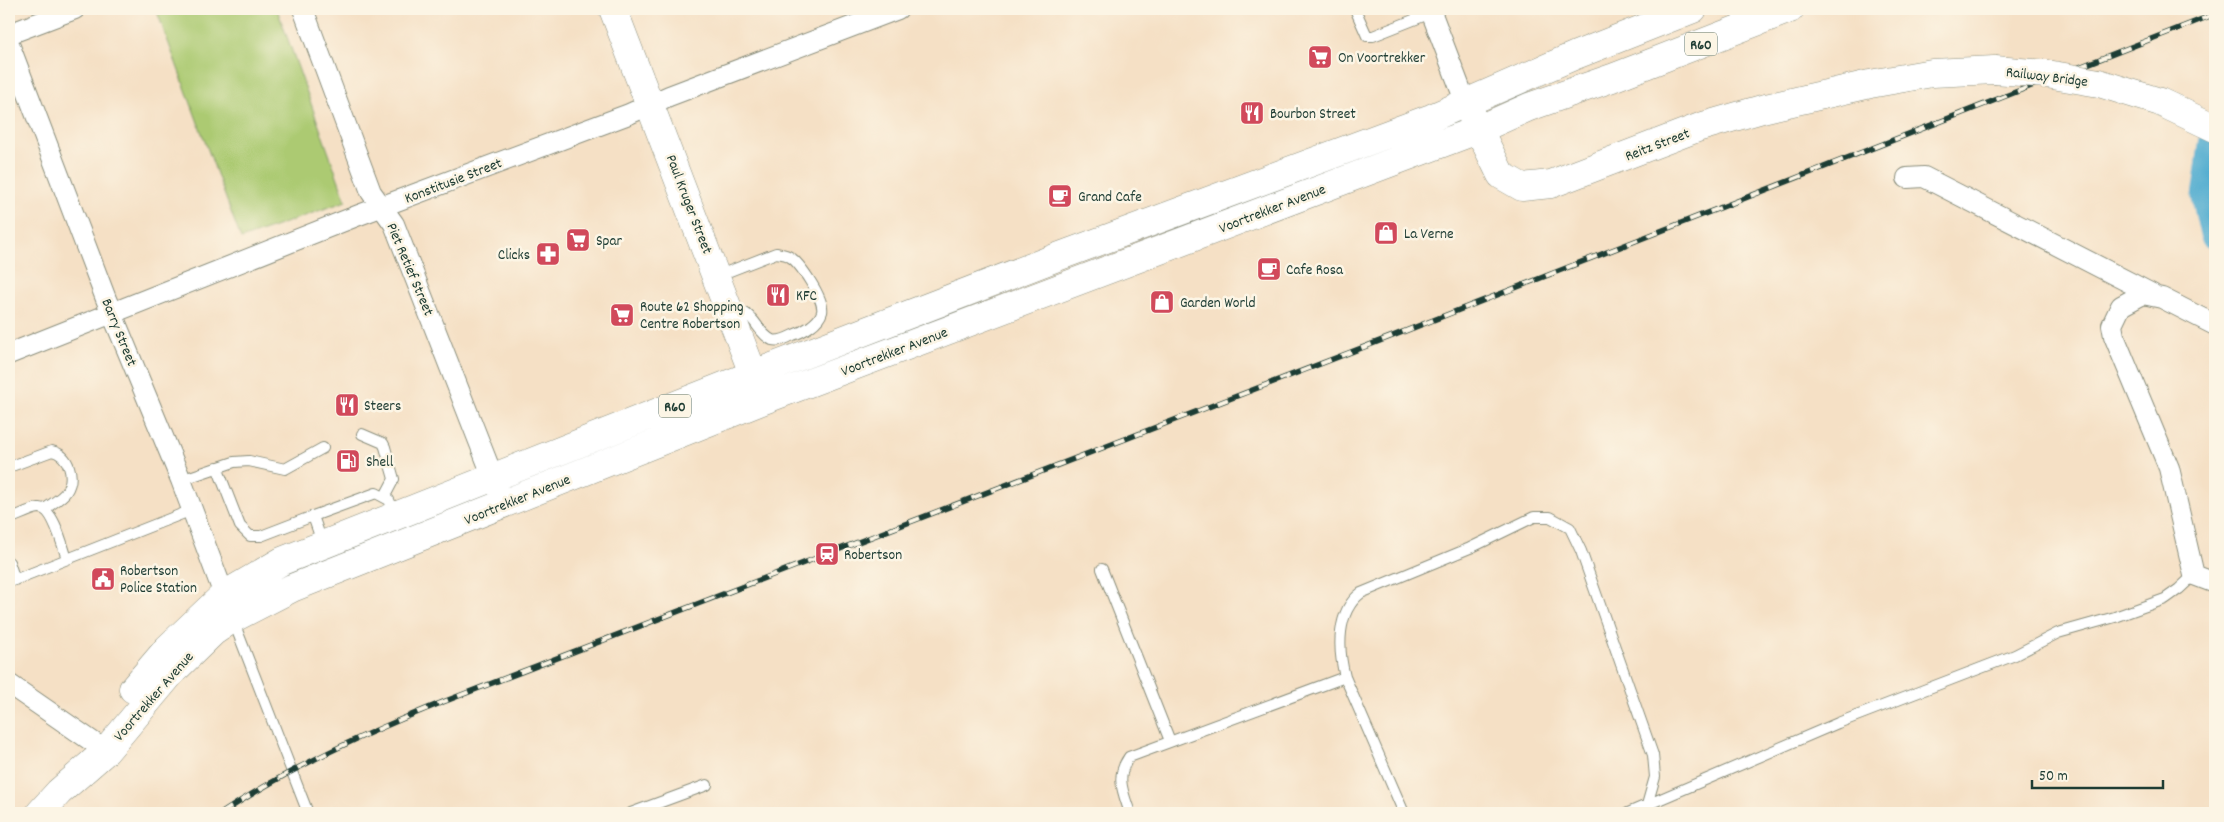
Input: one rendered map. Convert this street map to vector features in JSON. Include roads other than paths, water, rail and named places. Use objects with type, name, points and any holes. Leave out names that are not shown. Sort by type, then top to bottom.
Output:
[{"type":"main road","name":"Paul Kruger Street","points":[[613,9],[764,400]]},
{"type":"main road","name":"Voortrekker Avenue","points":[[40,813],[99,746],[213,632],[228,607],[282,561],[323,546],[391,507],[494,478],[754,374],[1060,256],[1431,118],[1465,101],[1693,9]]},
{"type":"main road","name":"Voortrekker Avenue","points":[[228,607],[292,588],[764,400],[1480,129],[1529,107],[1634,70],[1742,18],[1790,9]]},
{"type":"main road","points":[[1623,36],[1634,70]]},
{"type":"main road","name":"Reitz Street","points":[[1465,101],[1501,175],[1522,187],[1551,184],[1700,127],[1762,108],[1870,84],[1932,73],[1995,70]]},
{"type":"main road","name":"Railway Bridge","points":[[1995,70],[2047,74],[2100,83],[2160,102],[2209,125]]},
{"type":"street","points":[[9,34],[74,9]]},
{"type":"street","name":"Piet Retief Street","points":[[303,9],[371,192],[394,224],[503,504]]},
{"type":"street","name":"Konstitusie Street","points":[[9,354],[381,206],[898,9]]},
{"type":"street","name":"Reitz Street","points":[[1431,11],[1465,101]]},
{"type":"street","name":"Barry Street","points":[[9,44],[112,314],[181,480],[228,607]]},
{"type":"street","points":[[1907,178],[1924,177],[2215,325]]},
{"type":"street","points":[[2152,294],[2143,294],[2121,306],[2112,325],[2114,336],[2169,468],[2194,575],[2215,583]]},
{"type":"street","points":[[9,684],[99,746]]},
{"type":"lane","points":[[1355,9],[1367,36],[1374,36],[1431,11]]},
{"type":"lane","points":[[717,276],[776,253],[786,254],[792,258],[806,276],[822,303],[822,313],[814,323],[802,332],[774,341],[758,329],[754,320],[745,314],[733,319]]},
{"type":"lane","points":[[362,434],[383,443],[385,447],[394,479],[391,507]]},
{"type":"lane","points":[[181,480],[234,462],[249,461],[285,469],[322,448]]},
{"type":"lane","points":[[9,467],[52,451],[59,452],[65,459],[71,474],[66,493],[44,508],[38,508],[9,519]]},
{"type":"lane","points":[[217,468],[240,526],[250,536],[261,536],[376,493],[391,507]]},
{"type":"lane","points":[[44,508],[51,514],[67,558]]},
{"type":"lane","points":[[9,562],[12,581],[192,510]]},
{"type":"lane","points":[[313,516],[323,546]]},
{"type":"lane","points":[[1404,813],[1345,677],[1341,660],[1340,634],[1351,605],[1356,597],[1470,548],[1534,517],[1550,517],[1570,528],[1582,551],[1653,756],[1655,777],[1647,805]]},
{"type":"lane","points":[[1102,569],[1170,741]]},
{"type":"lane","points":[[1628,813],[1838,723],[2015,656],[2058,633],[2114,617],[2165,599],[2179,590],[2194,575]]},
{"type":"lane","points":[[228,607],[308,813]]},
{"type":"lane","points":[[1130,813],[1121,777],[1123,766],[1129,757],[1345,677]]},
{"type":"lane","points":[[631,813],[707,785]]},
{"type":"waterway","points":[[2215,138],[2207,197],[2215,234]]},
{"type":"railway","points":[[222,813],[302,766],[386,726],[443,702],[1390,337],[2215,14]]},
{"type":"place","name":"On Voortrekker","points":[[1320,57]]},
{"type":"place","name":"Bourbon Street","points":[[1252,113]]},
{"type":"place","name":"Grand Cafe","points":[[1060,196]]},
{"type":"place","name":"La Verne","points":[[1386,233]]},
{"type":"place","name":"Spar","points":[[578,240]]},
{"type":"place","name":"Clicks","points":[[548,254]]},
{"type":"place","name":"Cafe Rosa","points":[[1269,269]]},
{"type":"place","name":"KFC","points":[[778,295]]},
{"type":"place","name":"Garden World","points":[[1162,302]]},
{"type":"place","name":"Route 62 Shopping Centre Robertson","points":[[622,315]]},
{"type":"place","name":"Steers","points":[[347,405]]},
{"type":"place","name":"Shell","points":[[348,461]]},
{"type":"place","name":"Robertson","points":[[827,554]]},
{"type":"place","name":"Robertson Police Station","points":[[103,579]]}]
